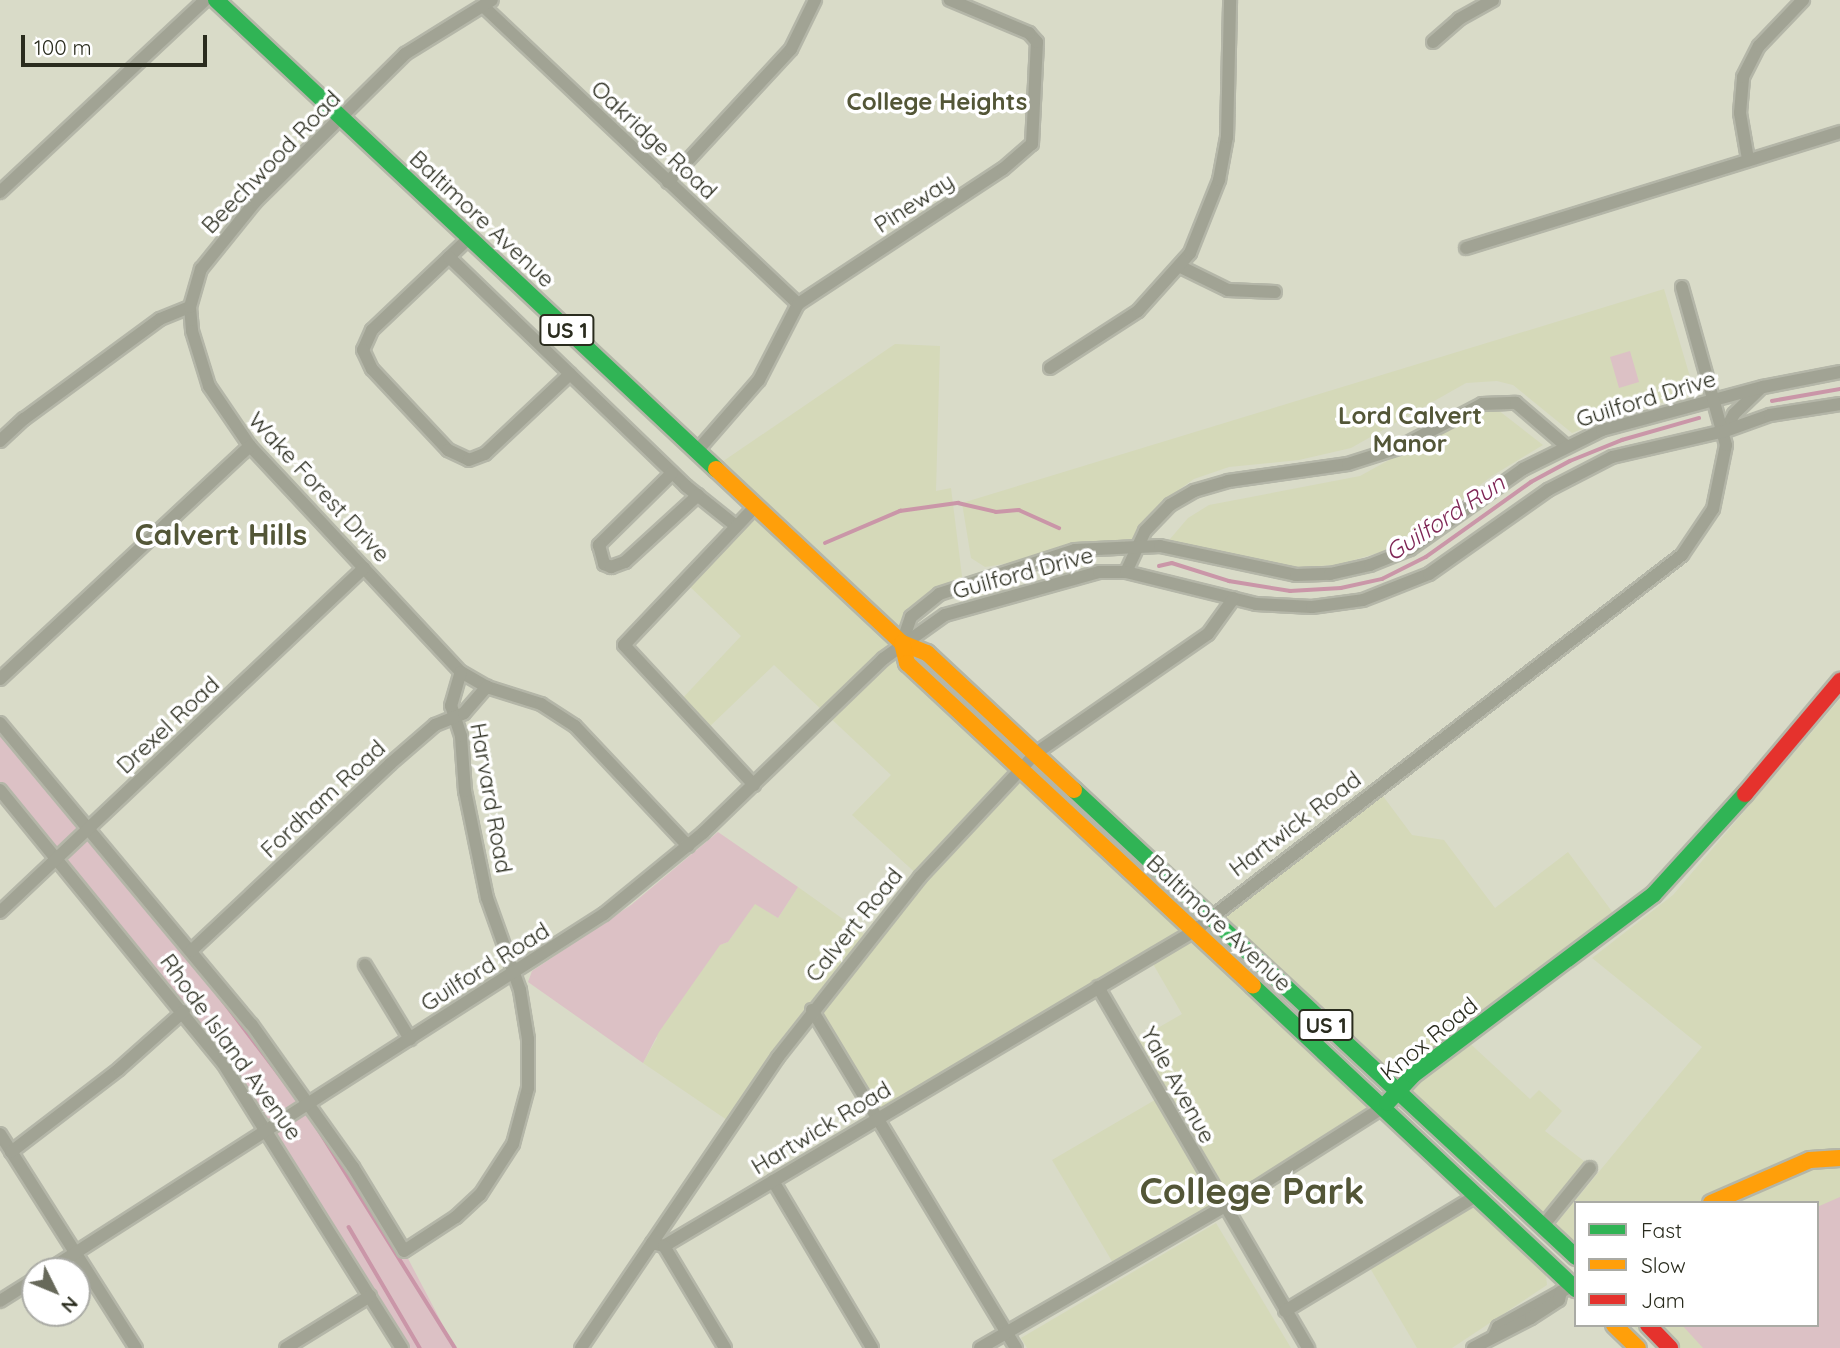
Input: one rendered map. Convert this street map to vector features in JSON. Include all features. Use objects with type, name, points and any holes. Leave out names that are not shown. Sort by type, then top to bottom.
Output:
[{"type":"main road","name":"Baltimore Avenue","points":[[216,0],[902,643],[923,649],[1574,1255]]},
{"type":"main road","name":"Baltimore Avenue","points":[[902,643],[908,663],[1571,1288]]},
{"type":"main road","name":"Knox Road","points":[[1382,1108],[1397,1092],[1654,894],[1703,844],[1840,681]]},
{"type":"main road","points":[[1716,1201],[1799,1164],[1834,1159]]},
{"type":"main road","points":[[1739,1201],[1834,1159]]},
{"type":"main road","points":[[1616,1327],[1638,1348]]},
{"type":"main road","points":[[1650,1327],[1670,1348]]},
{"type":"street","points":[[0,192],[205,0]]},
{"type":"street","points":[[668,182],[791,49],[815,0]]},
{"type":"street","points":[[1050,368],[1138,311],[1181,267],[1212,204],[1223,159],[1230,0]]},
{"type":"street","points":[[1433,43],[1459,19],[1493,0]]},
{"type":"street","points":[[1748,159],[1740,113],[1743,77],[1759,46],[1803,0]]},
{"type":"street","name":"Pineway","points":[[697,452],[759,380],[798,304],[1003,169],[1034,140],[1037,42],[1028,33],[954,1]]},
{"type":"street","name":"Beechwood Road","points":[[190,307],[201,269],[233,227],[405,54],[487,3]]},
{"type":"street","name":"Oakridge Road","points":[[487,3],[668,182],[798,304]]},
{"type":"street","points":[[1466,248],[1840,132]]},
{"type":"street","points":[[469,238],[372,330],[363,350],[372,369],[448,450],[469,460],[485,454],[570,374]]},
{"type":"street","points":[[449,257],[672,472],[736,526]]},
{"type":"street","points":[[1181,267],[1228,290],[1275,292]]},
{"type":"street","name":"Hartwick Road","points":[[658,1245],[773,1181],[1194,931],[1210,916],[1682,555],[1708,520],[1718,496],[1726,459],[1725,431],[1682,288]]},
{"type":"street","points":[[0,441],[24,419],[160,319],[190,307]]},
{"type":"street","name":"Wake Forest Drive","points":[[190,307],[192,331],[209,386],[250,446],[461,672],[487,687]]},
{"type":"street","name":"Guilford Drive","points":[[902,643],[914,613],[963,583],[1074,551],[1136,544],[1278,573],[1350,570],[1410,549],[1501,484],[1566,446],[1602,430],[1763,387],[1840,372]]},
{"type":"street","points":[[1725,431],[1736,411],[1763,387]]},
{"type":"street","points":[[1126,572],[1136,544],[1158,516],[1194,491],[1228,481],[1348,464],[1398,448],[1469,408],[1493,401],[1516,403],[1566,446]]},
{"type":"street","name":"Guilford Drive","points":[[902,643],[971,605],[1080,575],[1126,572],[1234,598],[1312,607],[1384,594],[1429,574],[1548,490],[1597,464],[1725,431],[1770,415],[1840,404]]},
{"type":"street","points":[[0,679],[250,446]]},
{"type":"street","points":[[672,472],[599,545],[604,564],[611,567],[625,562],[698,495]]},
{"type":"street","points":[[754,785],[624,645],[756,506]]},
{"type":"street","name":"Drexel Road","points":[[0,912],[365,568]]},
{"type":"street","name":"Calvert Road","points":[[581,1348],[658,1245],[813,1010],[920,877],[1036,753],[1208,634],[1234,598]]},
{"type":"street","name":"Guilford Road","points":[[68,1257],[513,976],[612,909],[688,846],[902,643]]},
{"type":"street","points":[[454,717],[451,706],[461,672]]},
{"type":"street","points":[[487,687],[541,704],[575,726],[688,846]]},
{"type":"street","name":"Harvard Road","points":[[404,1251],[471,1204],[513,1144],[527,1100],[530,1063],[520,990],[513,976],[476,850],[461,736],[454,717],[464,713],[487,687]]},
{"type":"street","name":"Fordham Road","points":[[191,951],[390,764],[435,725],[454,717]]},
{"type":"street","name":"Rhode Island Avenue","points":[[0,723],[90,827],[191,951],[309,1104],[404,1251]]},
{"type":"street","name":"Rhode Island Avenue","points":[[0,790],[184,1011],[268,1130],[402,1348]]},
{"type":"street","points":[[365,965],[410,1039]]},
{"type":"street","name":"Yale Avenue","points":[[1098,987],[1222,1206],[1308,1348]]},
{"type":"street","points":[[813,1010],[1016,1348]]},
{"type":"street","points":[[11,1152],[119,1069],[184,1011]]},
{"type":"street","name":"Knox Road","points":[[980,1348],[1222,1206],[1382,1108]]},
{"type":"street","points":[[0,1135],[73,1254],[136,1348]]},
{"type":"street","points":[[1542,1227],[1590,1168]]},
{"type":"street","points":[[773,1181],[872,1348]]},
{"type":"street","points":[[1285,1311],[1476,1196]]},
{"type":"street","points":[[658,1245],[725,1348]]},
{"type":"street","points":[[0,1301],[21,1288]]},
{"type":"street","points":[[1473,1348],[1494,1336],[1498,1328],[1571,1288]]},
{"type":"street","points":[[286,1348],[370,1296]]},
{"type":"shaded area","points":[[1664,289],[1693,387],[1688,396],[1619,414],[1572,433],[1513,385],[1497,381],[1466,383],[1351,448],[1299,460],[1229,467],[1194,479],[1180,489],[1135,543],[985,567],[971,558],[962,503]]},
{"type":"shaded area","points":[[895,344],[940,346],[936,491],[951,488],[963,584],[926,603],[902,643],[1382,1108],[1116,1268],[1052,1160],[1160,1097],[1130,1044],[1182,1014],[1149,957],[878,1119],[812,1010],[920,877],[852,815],[891,775],[774,665],[706,730],[679,702],[741,636],[684,581],[756,506],[719,464]]},
{"type":"shaded area","points":[[1630,351],[1639,382],[1619,388],[1610,357]]},
{"type":"shaded area","points":[[1498,410],[1543,445],[1492,476],[1411,537],[1381,552],[1337,565],[1284,568],[1164,546],[1188,518],[1209,505],[1360,476],[1478,411]]},
{"type":"shaded area","points":[[1840,699],[1840,1348],[1657,1348],[1634,1327],[1819,1327],[1819,1201],[1575,1201],[1702,1047],[1592,958],[1673,895]]},
{"type":"shaded area","points":[[0,722],[217,983],[404,1251],[455,1348],[409,1348],[247,1090],[0,790]]},
{"type":"shaded area","points":[[1377,788],[1412,835],[1444,840],[1495,908],[1568,852],[1619,921],[1464,1038],[1530,1099],[1539,1090],[1562,1111],[1545,1131],[1593,1168],[1542,1227],[1210,916]]},
{"type":"shaded area","points":[[718,832],[798,887],[778,918],[755,904],[728,942],[720,945],[659,1032],[643,1063],[528,982],[532,971],[631,905]]},
{"type":"shaded area","points":[[798,887],[864,934],[784,1036],[727,1120],[643,1063],[657,1038],[644,1016],[716,946],[728,942],[755,903],[778,918]]},
{"type":"shaded area","points":[[1840,1197],[1840,1348],[1703,1348],[1684,1327],[1819,1327],[1819,1206]]},
{"type":"shaded area","points":[[1574,1202],[1574,1266],[1570,1262],[1555,1225]]},
{"type":"shaded area","points":[[1478,1204],[1545,1267],[1547,1285],[1452,1348],[1417,1348],[1370,1268]]},
{"type":"shaded area","points":[[1216,1223],[1291,1348],[1027,1348],[1021,1338]]},
{"type":"waterway","name":"Guilford Run","points":[[1772,401],[1840,389]]},
{"type":"waterway","name":"Guilford Run","points":[[1159,566],[1172,563],[1229,581],[1290,591],[1341,588],[1382,579],[1426,557],[1531,482],[1570,461],[1622,440],[1699,418]]},
{"type":"waterway","name":"Guilford Run","points":[[825,543],[900,511],[958,503],[996,512],[1019,510],[1059,528]]},
{"type":"waterway","points":[[218,994],[292,1091]]},
{"type":"waterway","points":[[314,1122],[455,1348]]},
{"type":"waterway","points":[[349,1227],[420,1348]]},
{"type":"traffic: fast","points":[[216,0],[716,469]]},
{"type":"traffic: fast","points":[[1074,790],[1574,1255]]},
{"type":"traffic: fast","points":[[1387,1103],[1413,1075],[1654,894],[1745,794]]},
{"type":"traffic: fast","points":[[1253,986],[1574,1287]]},
{"type":"traffic: slow","points":[[716,469],[902,643],[927,653],[1074,790]]},
{"type":"traffic: slow","points":[[902,643],[907,663],[1253,986]]},
{"type":"traffic: slow","points":[[1716,1201],[1810,1160],[1840,1158]]},
{"type":"traffic: slow","points":[[1616,1327],[1638,1348]]},
{"type":"traffic: jam","points":[[1745,794],[1840,681]]},
{"type":"traffic: jam","points":[[1650,1327],[1670,1348]]},
{"type":"district","name":"College Heights","points":[[937,102]]},
{"type":"district","name":"Lord Calvert Manor","points":[[1410,430]]},
{"type":"district","name":"Calvert Hills","points":[[221,534]]},
{"type":"district","name":"College Park","points":[[1252,1190]]}]
